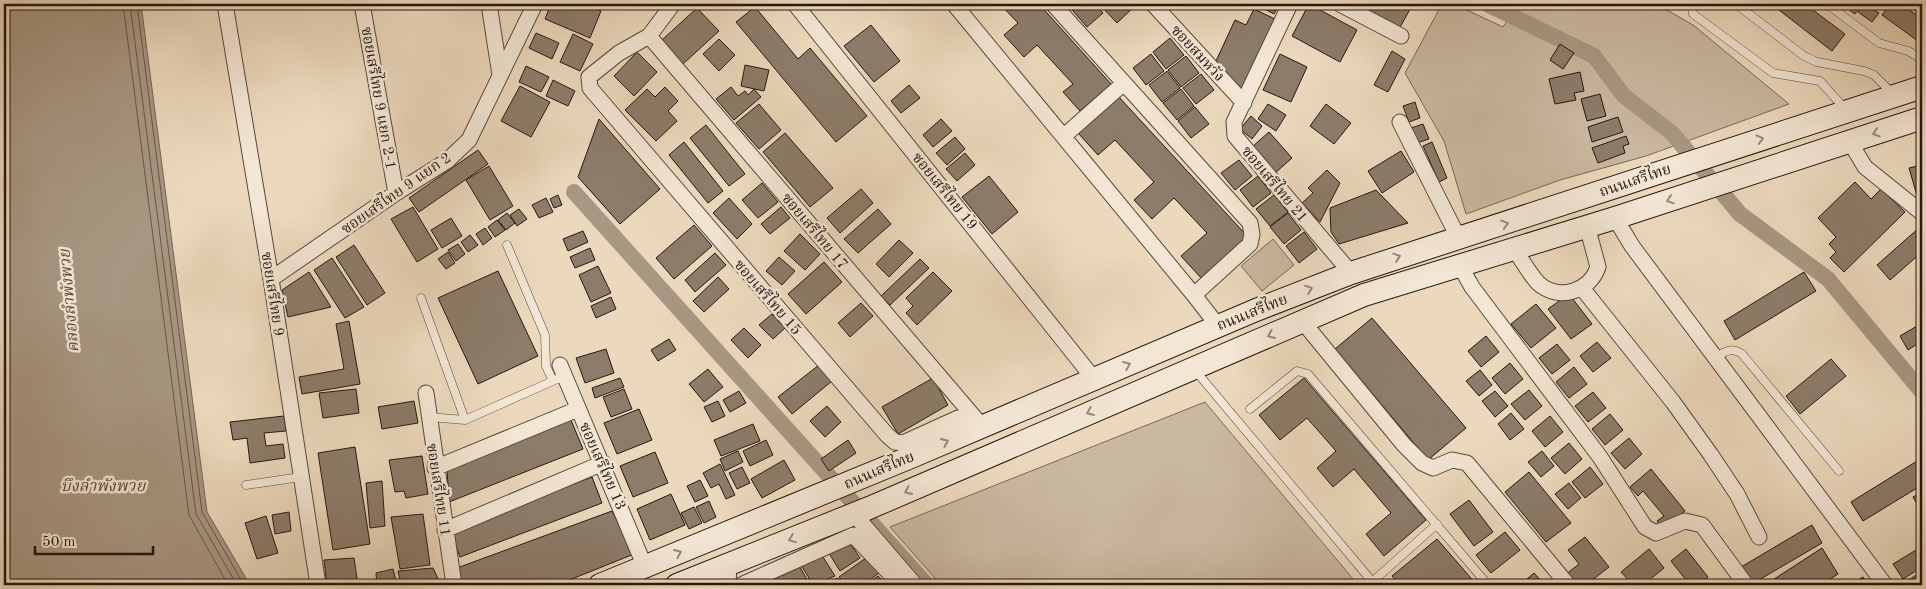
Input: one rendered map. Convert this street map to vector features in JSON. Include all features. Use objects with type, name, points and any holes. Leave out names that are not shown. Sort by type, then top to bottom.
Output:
[{"type":"main road","name":"ถนนเสรีไทย","points":[[600,585],[852,482],[1218,326],[1351,273],[1458,237],[1505,224],[1714,153],[1922,87]]},
{"type":"main road","name":"ถนนเสรีไทย","points":[[677,585],[728,575],[854,514],[1364,295],[1615,218],[1922,118]]},
{"type":"main road","points":[[1458,237],[1464,263]]},
{"type":"street","name":"ซอยเสรีไทย 9","points":[[225,4],[271,279],[318,585]]},
{"type":"street","name":"ซอยเสรีไทย 9 แยก 2-1","points":[[362,4],[396,193]]},
{"type":"street","points":[[489,4],[500,75]]},
{"type":"street","name":"ซอยเสรีไทย 9 แยก 2","points":[[271,279],[396,193],[447,161],[469,140],[535,4]]},
{"type":"street","points":[[649,36],[673,4]]},
{"type":"street","name":"ซอยเสรีไทย 19","points":[[796,4],[1094,379]]},
{"type":"street","points":[[954,4],[1194,294],[1218,326]]},
{"type":"street","points":[[1053,4],[1250,223],[1252,234],[1250,244],[1194,294]]},
{"type":"street","name":"ซอยสมหวัง","points":[[1153,4],[1244,103]]},
{"type":"street","name":"ซอยเสรีไทย 21","points":[[1290,4],[1234,122],[1235,136],[1351,273]]},
{"type":"street","points":[[1340,4],[1401,36]]},
{"type":"street","name":"ซอยเสรีไทย 15","points":[[649,36],[619,53],[589,77],[590,88],[606,110],[886,435],[895,442],[903,443],[958,418],[982,426]]},
{"type":"street","name":"ซอยเสรีไทย 17","points":[[649,36],[982,426]]},
{"type":"street","points":[[1064,136],[1124,83]]},
{"type":"street","points":[[1400,122],[1458,237]]},
{"type":"street","points":[[1850,142],[1865,167],[1922,213]]},
{"type":"street","points":[[1615,218],[1632,246],[1885,585]]},
{"type":"street","points":[[1514,248],[1542,286],[1560,292],[1582,288],[1593,279],[1598,267],[1587,226]]},
{"type":"street","points":[[1464,263],[1472,287],[1600,457],[1645,527],[1656,533],[1686,521],[1702,525],[1746,585]]},
{"type":"street","points":[[1582,288],[1668,395],[1711,455],[1737,494],[1759,538]]},
{"type":"street","points":[[1302,322],[1404,445],[1422,463],[1433,468],[1452,460],[1467,463],[1568,585]]},
{"type":"street","name":"ซอยเสรีไทย 13","points":[[559,374],[578,409],[603,463],[645,567]]},
{"type":"street","name":"ซอยเสรีไทย 11","points":[[426,394],[435,468],[454,585]]},
{"type":"street","points":[[435,468],[578,409]]},
{"type":"street","points":[[445,530],[603,463]]},
{"type":"street","points":[[854,514],[915,585]]},
{"type":"street","points":[[741,585],[853,535],[901,585]]},
{"type":"lane","points":[[1691,4],[1693,14],[1772,73],[1820,81],[1847,112]]},
{"type":"lane","points":[[1736,4],[1804,56],[1817,62],[1874,75],[1894,96]]},
{"type":"lane","points":[[1827,4],[1879,43],[1908,51],[1922,59]]},
{"type":"lane","points":[[506,245],[545,335],[546,366],[559,374]]},
{"type":"lane","points":[[421,298],[465,420]]},
{"type":"lane","points":[[1716,357],[1730,349],[1742,354],[1839,471]]},
{"type":"lane","points":[[1193,368],[1374,584],[1437,524]]},
{"type":"lane","points":[[1250,409],[1297,371],[1308,374],[1488,585]]},
{"type":"lane","points":[[429,417],[465,420],[559,374]]},
{"type":"lane","points":[[246,485],[301,477]]},
{"type":"shaded area","points":[[1442,4],[1454,4],[1503,27],[1518,4],[1661,4],[1660,6],[1693,25],[1789,104],[1646,156],[1560,180],[1466,214],[1444,141],[1405,73]]},
{"type":"shaded area","points":[[1273,239],[1294,265],[1262,291],[1241,266]]},
{"type":"shaded area","points":[[1205,402],[1358,585],[941,585],[890,527]]},
{"type":"water","name":"บึงลำพังพวย","points":[[4,4],[141,4],[207,512],[250,585],[16,585],[4,582]]},
{"type":"building","points":[[551,4],[583,4],[601,11],[590,38],[545,19]]},
{"type":"building","points":[[1000,4],[1039,4],[1111,84],[1080,111],[1063,92],[1073,84],[1037,45],[1024,57],[1004,35],[1018,23]]},
{"type":"building","points":[[1067,4],[1095,4],[1103,13],[1087,27]]},
{"type":"building","points":[[1105,4],[1137,4],[1117,23],[1102,7]]},
{"type":"building","points":[[1255,4],[1279,4],[1274,14]]},
{"type":"building","points":[[1309,4],[1357,30],[1340,62],[1292,36]]},
{"type":"building","points":[[1373,4],[1413,4],[1399,29],[1368,13]]},
{"type":"building","points":[[1784,4],[1805,4],[1845,34],[1832,51],[1779,10]]},
{"type":"building","points":[[1841,4],[1862,4],[1855,14]]},
{"type":"building","points":[[1864,4],[1879,13],[1872,22],[1858,12]]},
{"type":"building","points":[[1890,4],[1901,4],[1922,19],[1922,44],[1882,15]]},
{"type":"building","points":[[1905,4],[1922,4],[1922,15]]},
{"type":"building","points":[[755,7],[798,59],[810,48],[867,116],[836,142],[736,22]]},
{"type":"building","points":[[697,8],[719,31],[683,64],[662,40]]},
{"type":"building","points":[[1254,9],[1275,19],[1241,90],[1216,61],[1235,20],[1246,25]]},
{"type":"building","points":[[871,25],[900,61],[874,82],[844,46]]},
{"type":"building","points":[[536,33],[559,43],[552,59],[529,48]]},
{"type":"building","points":[[573,34],[593,44],[580,71],[560,62]]},
{"type":"building","points":[[1170,38],[1184,55],[1166,69],[1153,52]]},
{"type":"building","points":[[719,39],[735,55],[719,71],[703,54]]},
{"type":"building","points":[[1560,44],[1574,53],[1563,69],[1550,60]]},
{"type":"building","points":[[1392,51],[1405,59],[1388,92],[1374,85]]},
{"type":"building","points":[[637,52],[657,72],[634,96],[614,76]]},
{"type":"building","points":[[1151,54],[1164,71],[1146,85],[1133,68]]},
{"type":"building","points":[[1280,54],[1307,67],[1291,102],[1263,90]]},
{"type":"building","points":[[1186,56],[1199,73],[1181,87],[1168,70]]},
{"type":"building","points":[[745,65],[769,70],[764,91],[741,86]]},
{"type":"building","points":[[526,66],[549,77],[541,92],[519,82]]},
{"type":"building","points":[[1167,71],[1180,88],[1162,102],[1149,85]]},
{"type":"building","points":[[1580,72],[1584,91],[1574,93],[1576,100],[1555,104],[1549,79]]},
{"type":"building","points":[[1201,74],[1214,90],[1196,104],[1183,88]]},
{"type":"building","points":[[553,80],[575,91],[568,106],[546,96]]},
{"type":"building","points":[[909,85],[920,98],[901,113],[891,101]]},
{"type":"building","points":[[520,86],[550,102],[531,137],[501,121]]},
{"type":"building","points":[[665,87],[678,101],[668,111],[677,121],[656,141],[625,110],[647,89],[655,97]]},
{"type":"building","points":[[731,87],[738,96],[745,91],[748,95],[754,89],[761,97],[734,120],[716,99]]},
{"type":"building","points":[[1181,89],[1194,106],[1177,120],[1163,103]]},
{"type":"building","points":[[1600,94],[1606,116],[1587,121],[1581,99]]},
{"type":"building","points":[[1118,96],[1248,237],[1202,279],[1181,256],[1207,233],[1174,198],[1152,219],[1134,200],[1154,182],[1115,140],[1098,155],[1078,133]]},
{"type":"building","points":[[1415,102],[1420,118],[1409,122],[1403,106]]},
{"type":"building","points":[[759,104],[781,130],[759,149],[736,123]]},
{"type":"building","points":[[1268,104],[1286,115],[1276,131],[1258,119]]},
{"type":"building","points":[[1326,104],[1351,123],[1334,144],[1310,126]]},
{"type":"building","points":[[1195,107],[1209,124],[1191,138],[1178,121]]},
{"type":"building","points":[[1251,116],[1262,126],[1252,139],[1240,129]]},
{"type":"building","points":[[1618,117],[1623,132],[1592,142],[1588,127]]},
{"type":"building","points":[[599,119],[660,189],[620,224],[578,177]]},
{"type":"building","points":[[941,119],[952,131],[933,147],[923,135]]},
{"type":"building","points":[[1423,124],[1429,139],[1417,143],[1411,128]]},
{"type":"building","points":[[706,125],[745,174],[729,186],[690,138]]},
{"type":"building","points":[[1269,132],[1292,158],[1275,173],[1252,147]]},
{"type":"building","points":[[785,133],[833,188],[810,207],[763,152]]},
{"type":"building","points":[[1626,136],[1629,144],[1623,146],[1625,153],[1598,163],[1592,148]]},
{"type":"building","points":[[955,137],[965,149],[947,165],[936,153]]},
{"type":"building","points":[[684,142],[723,191],[708,203],[669,155]]},
{"type":"building","points":[[1432,142],[1447,178],[1439,182],[1423,146]]},
{"type":"building","points":[[478,150],[488,164],[419,212],[409,198]]},
{"type":"building","points":[[1401,151],[1414,172],[1382,193],[1368,171]]},
{"type":"building","points":[[965,153],[975,165],[957,181],[946,169]]},
{"type":"building","points":[[1239,160],[1252,176],[1235,190],[1221,173]]},
{"type":"building","points":[[1922,165],[1922,198],[1918,199],[1909,168]]},
{"type":"building","points":[[489,166],[513,206],[490,220],[466,180]]},
{"type":"building","points":[[1327,170],[1340,183],[1320,222],[1302,203],[1313,193],[1308,188]]},
{"type":"building","points":[[989,176],[1018,212],[992,234],[962,197]]},
{"type":"building","points":[[1258,176],[1271,193],[1253,207],[1240,190]]},
{"type":"building","points":[[1855,182],[1871,199],[1881,189],[1905,212],[1844,272],[1830,258],[1836,252],[1829,244],[1836,237],[1818,218]]},
{"type":"building","points":[[762,183],[778,202],[758,218],[742,200]]},
{"type":"building","points":[[861,189],[873,203],[840,233],[827,218]]},
{"type":"building","points":[[1376,190],[1408,223],[1339,244],[1331,232],[1330,208]]},
{"type":"building","points":[[558,195],[562,205],[554,208],[550,199]]},
{"type":"building","points":[[1274,195],[1288,212],[1270,226],[1256,209]]},
{"type":"building","points":[[546,198],[553,212],[539,218],[532,205]]},
{"type":"building","points":[[729,198],[752,224],[737,239],[713,213]]},
{"type":"building","points":[[413,207],[438,249],[417,262],[391,219]]},
{"type":"building","points":[[781,207],[790,218],[770,234],[761,224]]},
{"type":"building","points":[[519,209],[527,219],[517,226],[510,215]]},
{"type":"building","points":[[878,209],[891,224],[858,253],[844,239]]},
{"type":"building","points":[[507,213],[515,223],[506,230],[498,220]]},
{"type":"building","points":[[1288,213],[1301,230],[1284,244],[1270,227]]},
{"type":"building","points":[[451,218],[462,236],[442,248],[431,230]]},
{"type":"building","points":[[497,220],[505,230],[495,237],[488,227]]},
{"type":"building","points":[[694,225],[712,246],[674,279],[656,258]]},
{"type":"building","points":[[1920,227],[1922,230],[1922,252],[1890,280],[1877,265]]},
{"type":"building","points":[[485,228],[492,238],[483,245],[476,234]]},
{"type":"building","points":[[583,231],[588,242],[568,251],[563,239]]},
{"type":"building","points":[[1304,232],[1317,249],[1299,263],[1286,246]]},
{"type":"building","points":[[800,234],[820,254],[805,270],[784,251]]},
{"type":"building","points":[[470,235],[478,245],[468,252],[461,242]]},
{"type":"building","points":[[899,240],[913,253],[889,277],[876,264]]},
{"type":"building","points":[[458,244],[465,254],[456,261],[448,250]]},
{"type":"building","points":[[354,245],[385,293],[367,305],[336,257]]},
{"type":"building","points":[[590,248],[595,260],[575,268],[570,257]]},
{"type":"building","points":[[448,252],[455,263],[446,269],[438,259]]},
{"type":"building","points":[[715,253],[726,265],[695,292],[685,280]]},
{"type":"building","points":[[779,257],[795,271],[782,285],[766,271]]},
{"type":"building","points":[[332,258],[364,307],[345,318],[314,270]]},
{"type":"building","points":[[920,259],[929,268],[890,305],[881,296]]},
{"type":"building","points":[[824,262],[842,282],[806,314],[788,294]]},
{"type":"building","points":[[598,266],[611,293],[591,302],[579,275]]},
{"type":"building","points":[[498,271],[538,356],[478,384],[438,298]]},
{"type":"building","points":[[309,272],[331,307],[288,317],[282,290]]},
{"type":"building","points":[[933,272],[952,291],[917,325],[906,313],[913,306],[906,298]]},
{"type":"building","points":[[1804,272],[1816,291],[1735,340],[1724,321]]},
{"type":"building","points":[[718,277],[729,289],[704,312],[693,301]]},
{"type":"building","points":[[1569,294],[1592,324],[1571,339],[1548,309]]},
{"type":"building","points":[[611,297],[616,309],[596,318],[591,306]]},
{"type":"building","points":[[861,303],[873,316],[850,337],[838,323]]},
{"type":"building","points":[[1536,304],[1556,328],[1531,348],[1511,324]]},
{"type":"building","points":[[772,314],[785,328],[773,339],[759,325]]},
{"type":"building","points":[[1372,318],[1466,428],[1428,460],[1335,349]]},
{"type":"building","points":[[349,321],[360,384],[302,394],[299,377],[344,369],[336,324]]},
{"type":"building","points":[[1922,323],[1922,341],[1908,350],[1900,336]]},
{"type":"building","points":[[744,328],[761,345],[748,358],[731,340]]},
{"type":"building","points":[[1486,336],[1499,352],[1481,367],[1468,351]]},
{"type":"building","points":[[669,339],[676,350],[658,361],[651,350]]},
{"type":"building","points":[[1597,342],[1611,358],[1593,372],[1580,356]]},
{"type":"building","points":[[1557,344],[1570,360],[1552,374],[1539,358]]},
{"type":"building","points":[[606,349],[614,373],[585,383],[576,358]]},
{"type":"building","points":[[1831,359],[1846,376],[1800,414],[1786,396]]},
{"type":"building","points":[[1510,363],[1523,379],[1505,394],[1492,378]]},
{"type":"building","points":[[819,365],[832,381],[792,414],[778,397]]},
{"type":"building","points":[[1574,367],[1587,384],[1569,398],[1556,382]]},
{"type":"building","points":[[708,369],[723,387],[704,402],[689,384]]},
{"type":"building","points":[[1480,370],[1492,385],[1479,396],[1466,381]]},
{"type":"building","points":[[620,378],[624,387],[595,398],[592,388]]},
{"type":"building","points":[[933,378],[948,405],[898,434],[882,407]]},
{"type":"building","points":[[1304,378],[1426,520],[1384,556],[1366,534],[1391,513],[1354,469],[1333,487],[1317,468],[1336,451],[1307,418],[1280,440],[1259,415]]},
{"type":"building","points":[[356,389],[359,413],[323,418],[319,393]]},
{"type":"building","points":[[624,389],[632,409],[611,417],[603,397]]},
{"type":"building","points":[[1529,390],[1542,406],[1525,420],[1511,404]]},
{"type":"building","points":[[739,391],[746,403],[730,412],[723,400]]},
{"type":"building","points":[[1495,391],[1508,406],[1495,417],[1482,401]]},
{"type":"building","points":[[1593,392],[1606,408],[1588,422],[1575,406]]},
{"type":"building","points":[[414,401],[418,423],[382,429],[378,407]]},
{"type":"building","points":[[718,401],[725,416],[712,422],[704,407]]},
{"type":"building","points":[[827,406],[841,422],[825,437],[810,421]]},
{"type":"building","points":[[639,409],[652,440],[617,454],[604,423]]},
{"type":"building","points":[[1511,413],[1524,429],[1510,440],[1498,424]]},
{"type":"building","points":[[1610,414],[1623,430],[1605,445],[1592,429]]},
{"type":"building","points":[[284,416],[286,431],[264,433],[266,446],[283,444],[285,458],[250,463],[247,438],[233,440],[230,422]]},
{"type":"building","points":[[1550,416],[1563,432],[1545,447],[1532,431]]},
{"type":"building","points":[[571,420],[583,449],[449,502],[447,469]]},
{"type":"building","points":[[753,424],[760,441],[721,456],[714,440]]},
{"type":"building","points":[[1629,438],[1642,454],[1625,469],[1611,453]]},
{"type":"building","points":[[766,440],[773,455],[750,466],[743,451]]},
{"type":"building","points":[[848,440],[856,453],[829,471],[821,459]]},
{"type":"building","points":[[1569,443],[1582,459],[1565,474],[1551,458]]},
{"type":"building","points":[[355,447],[370,544],[333,550],[318,453]]},
{"type":"building","points":[[738,451],[743,462],[725,471],[720,459]]},
{"type":"building","points":[[1542,451],[1554,466],[1541,477],[1528,462]]},
{"type":"building","points":[[655,452],[668,483],[633,497],[620,466]]},
{"type":"building","points":[[422,456],[428,494],[406,498],[404,491],[395,492],[389,460]]},
{"type":"building","points":[[1922,458],[1922,485],[1863,521],[1851,502]]},
{"type":"building","points":[[784,460],[795,480],[762,498],[751,479]]},
{"type":"building","points":[[720,464],[735,495],[726,499],[719,484],[711,488],[703,473]]},
{"type":"building","points":[[742,467],[750,483],[737,489],[729,473]]},
{"type":"building","points":[[1590,467],[1603,484],[1585,498],[1572,482]]},
{"type":"building","points":[[1651,469],[1685,511],[1663,529],[1657,521],[1664,516],[1643,491],[1638,496],[1630,487]]},
{"type":"building","points":[[1529,472],[1571,523],[1546,542],[1505,492]]},
{"type":"building","points":[[592,477],[602,503],[460,557],[450,531]]},
{"type":"building","points":[[700,480],[708,496],[695,502],[687,486]]},
{"type":"building","points":[[382,481],[385,526],[370,528],[366,483]]},
{"type":"building","points":[[1569,483],[1581,498],[1568,509],[1555,494]]},
{"type":"building","points":[[1922,492],[1922,512],[1913,497]]},
{"type":"building","points":[[671,494],[685,525],[650,540],[637,509]]},
{"type":"building","points":[[1469,500],[1493,532],[1474,546],[1450,514]]},
{"type":"building","points":[[709,501],[716,517],[704,523],[696,507]]},
{"type":"building","points":[[694,507],[702,523],[689,529],[681,513]]},
{"type":"building","points":[[612,511],[634,554],[557,585],[462,585],[457,568]]},
{"type":"building","points":[[289,512],[291,531],[275,534],[272,515]]},
{"type":"building","points":[[423,514],[430,565],[400,569],[391,517]]},
{"type":"building","points":[[266,516],[278,553],[257,559],[245,523]]},
{"type":"building","points":[[1812,525],[1822,543],[1752,584],[1741,567]]},
{"type":"building","points":[[1505,532],[1520,550],[1491,573],[1476,555]]},
{"type":"building","points":[[1585,537],[1609,567],[1586,585],[1573,585],[1565,575],[1579,564],[1568,550]]},
{"type":"building","points":[[847,539],[860,558],[840,571],[827,550]]},
{"type":"building","points":[[1437,539],[1477,585],[1445,585],[1440,580],[1433,585],[1400,585],[1392,576]]},
{"type":"building","points":[[1921,547],[1922,567],[1903,579],[1893,564]]},
{"type":"building","points":[[1822,548],[1838,574],[1821,585],[1765,585]]},
{"type":"building","points":[[1649,549],[1664,568],[1643,585],[1633,585],[1621,572]]},
{"type":"building","points":[[1686,549],[1708,577],[1697,585],[1690,585],[1671,561]]},
{"type":"building","points":[[821,554],[835,576],[813,585],[801,565]]},
{"type":"building","points":[[354,558],[358,585],[327,585],[324,560]]},
{"type":"building","points":[[866,558],[879,573],[863,585],[847,585],[839,577]]},
{"type":"building","points":[[800,567],[810,585],[777,585],[774,578]]},
{"type":"building","points":[[433,568],[440,583],[433,585],[401,585],[398,571]]},
{"type":"building","points":[[393,569],[397,585],[377,585],[376,573]]},
{"type":"building","points":[[1922,571],[1922,585],[1908,585],[1906,582]]},
{"type":"building","points":[[1534,573],[1545,585],[1520,585]]},
{"type":"building","points":[[878,576],[887,585],[866,585]]},
{"type":"building","points":[[1863,577],[1868,585],[1849,585]]},
{"type":"building","points":[[838,578],[844,585],[820,585]]},
{"type":"building","points":[[770,580],[773,585],[759,585]]},
{"type":"building","points":[[1616,580],[1620,585],[1609,585]]},
{"type":"waterway","points":[[1487,4],[1594,56],[1624,96],[1672,133],[1740,214],[1828,279],[1922,392]]},
{"type":"waterway","points":[[574,192],[927,585]]},
{"type":"water label","name":"คลองลำพังพวย","points":[[68,301]]}]
